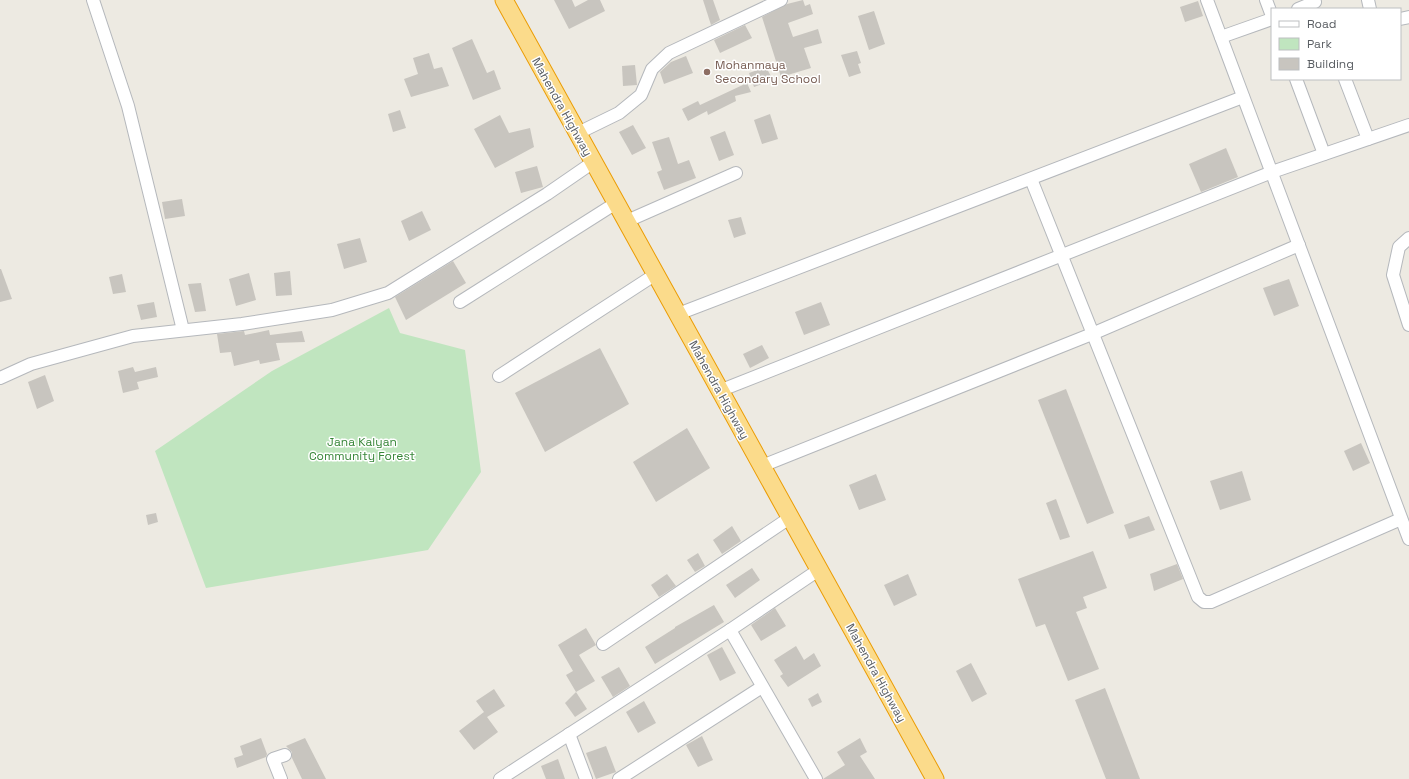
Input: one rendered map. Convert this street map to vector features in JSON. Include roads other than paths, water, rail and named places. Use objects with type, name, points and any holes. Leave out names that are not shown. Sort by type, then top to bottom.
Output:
[{"type":"highway","name":"Mahendra Highway","points":[[504,0],[592,163],[656,274],[719,391],[820,569],[935,779]]},
{"type":"street","points":[[93,0],[128,106],[183,330]]},
{"type":"street","points":[[576,134],[619,113],[641,96],[652,68],[669,54],[781,0]]},
{"type":"street","points":[[1207,0],[1409,539]]},
{"type":"street","points":[[1266,0],[1271,15]]},
{"type":"street","points":[[1302,8],[1316,4]]},
{"type":"street","points":[[1221,37],[1271,18]]},
{"type":"street","points":[[1296,80],[1324,154]]},
{"type":"street","points":[[1345,80],[1368,139]]},
{"type":"street","points":[[678,314],[1243,97]]},
{"type":"street","points":[[719,391],[1272,172],[1409,125]]},
{"type":"street","points":[[0,378],[31,364],[132,336],[332,310],[388,293],[547,194],[592,163]]},
{"type":"street","points":[[626,222],[736,173]]},
{"type":"street","points":[[1031,179],[1198,597],[1204,602],[1211,602],[1401,519]]},
{"type":"street","points":[[460,302],[616,203]]},
{"type":"street","points":[[1409,238],[1399,247],[1393,275],[1409,325]]},
{"type":"street","points":[[762,466],[1092,334],[1299,245]]},
{"type":"street","points":[[499,376],[656,274]]},
{"type":"street","points":[[603,644],[791,517]]},
{"type":"street","points":[[500,779],[730,630],[820,569]]},
{"type":"street","points":[[730,630],[816,779]]},
{"type":"street","points":[[619,779],[762,687]]},
{"type":"street","points":[[569,734],[586,779]]},
{"type":"street","points":[[281,779],[273,759],[285,755]]},
{"type":"place","name":"Mohanmaya Secondary School","points":[[707,72]]},
{"type":"park label","name":"Jana Kalyan Community Forest","points":[[362,449]]}]
